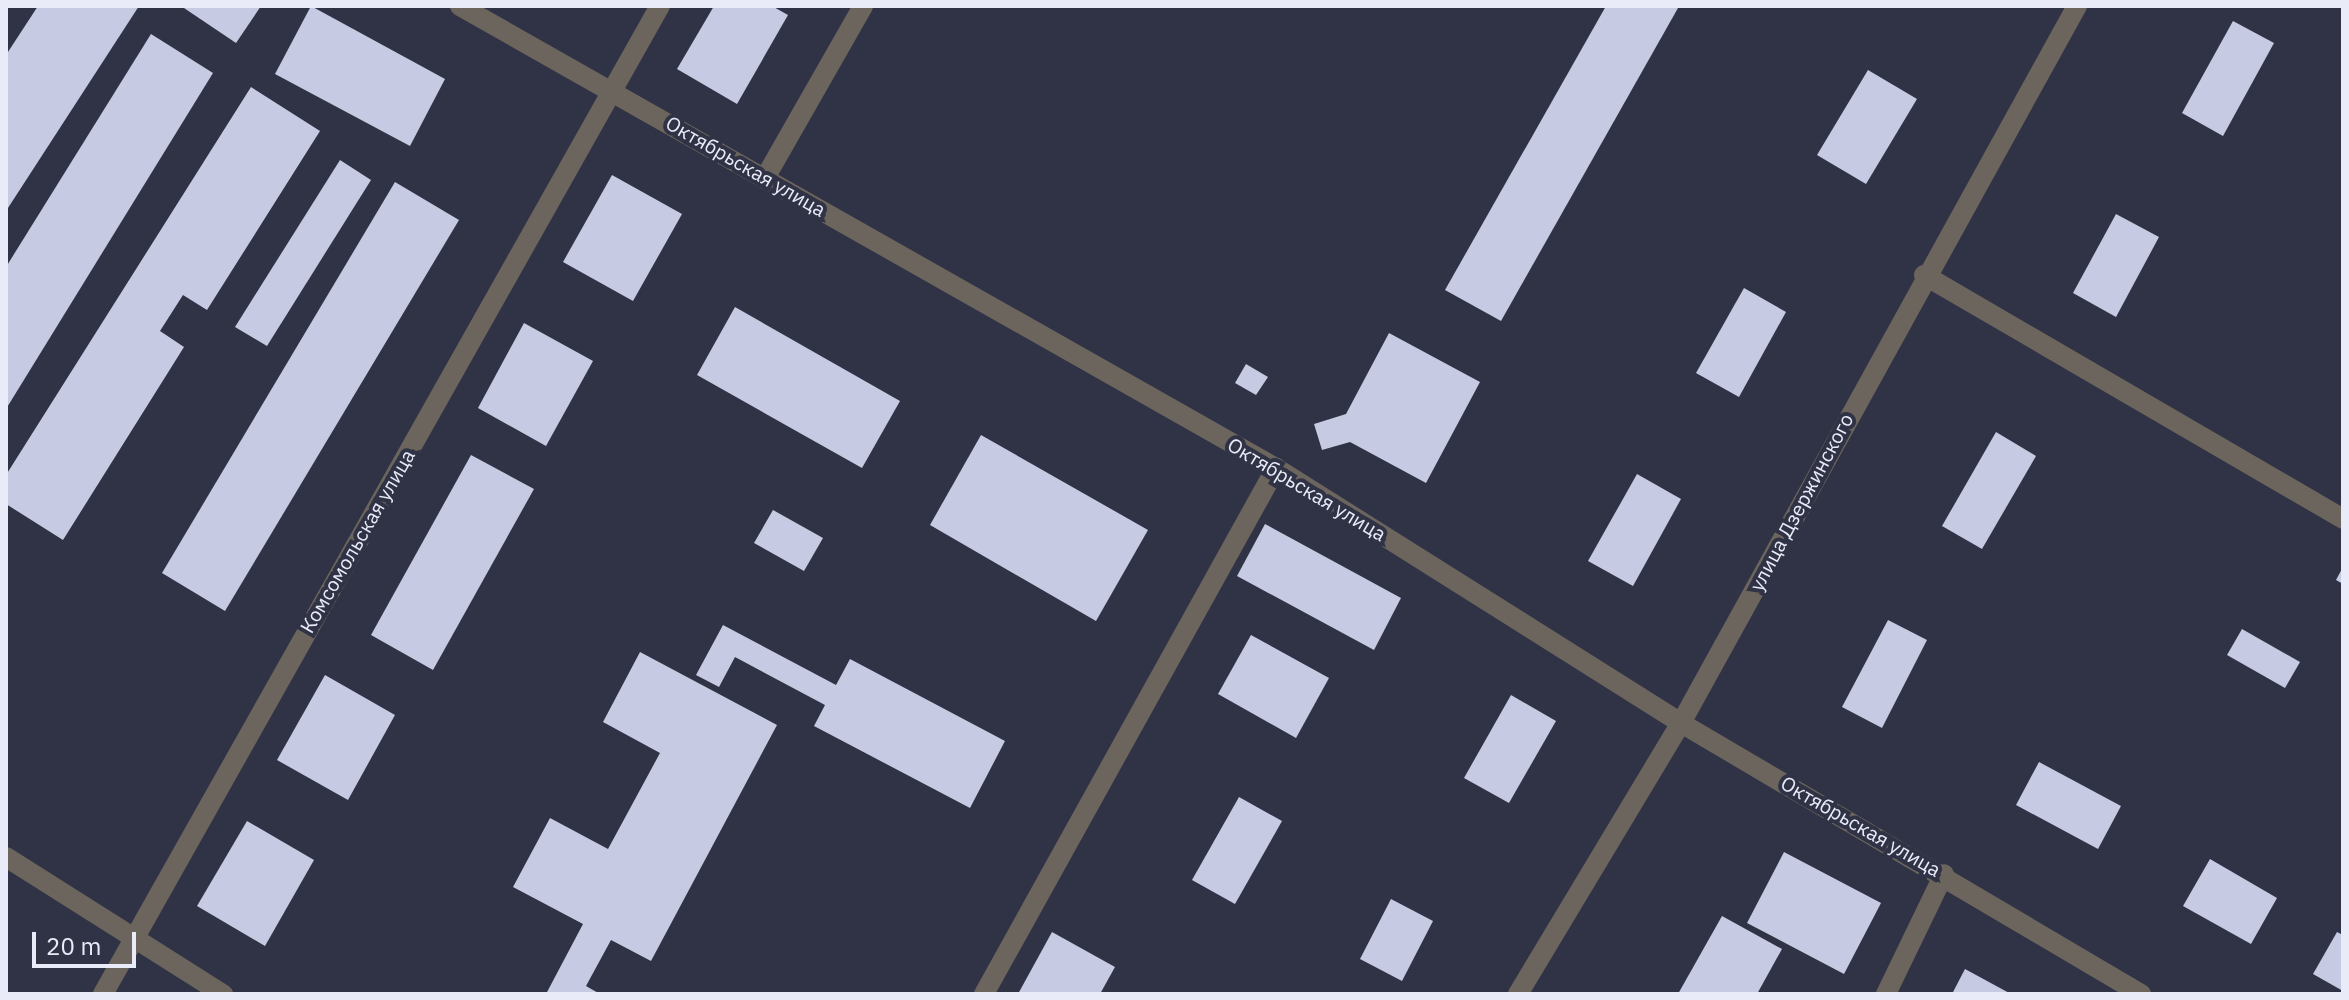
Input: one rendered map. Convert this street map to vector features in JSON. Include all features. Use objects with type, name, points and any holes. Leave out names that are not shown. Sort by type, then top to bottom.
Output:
[{"type":"street","name":"Комсомольская улица","points":[[103,994],[131,938],[660,6]]},
{"type":"street","points":[[765,178],[863,6]]},
{"type":"street","name":"улица Дзержинского","points":[[1518,994],[1681,723],[1924,275],[2077,6]]},
{"type":"street","name":"Октябрьская улица","points":[[475,9],[765,178],[1276,468],[1681,723],[1944,874],[2141,994]]},
{"type":"street","points":[[1924,275],[2343,519]]},
{"type":"street","points":[[984,994],[1276,468]]},
{"type":"street","points":[[6,857],[223,994]]},
{"type":"street","points":[[1886,994],[1944,874]]},
{"type":"building","points":[[38,6],[139,6],[6,211],[6,55]]},
{"type":"building","points":[[181,6],[261,6],[236,43]]},
{"type":"building","points":[[311,6],[445,79],[410,146],[275,74]]},
{"type":"building","points":[[714,6],[772,6],[788,15],[737,104],[677,69]]},
{"type":"building","points":[[1606,6],[1678,8],[1501,321],[1445,290]]},
{"type":"building","points":[[2233,21],[2274,43],[2223,136],[2182,113]]},
{"type":"building","points":[[151,34],[213,73],[6,409],[6,267]]},
{"type":"building","points":[[1868,70],[1917,99],[1866,184],[1817,155]]},
{"type":"building","points":[[251,87],[320,131],[207,310],[183,295],[160,331],[184,347],[63,540],[6,504],[6,475]]},
{"type":"building","points":[[340,160],[371,180],[267,346],[235,327]]},
{"type":"building","points":[[612,175],[682,214],[633,301],[563,262]]},
{"type":"building","points":[[395,182],[459,220],[225,611],[162,573]]},
{"type":"building","points":[[2116,214],[2159,237],[2116,317],[2073,293]]},
{"type":"building","points":[[1744,288],[1786,312],[1739,397],[1696,373]]},
{"type":"building","points":[[735,307],[900,401],[862,468],[697,375]]},
{"type":"building","points":[[524,323],[593,361],[546,446],[478,408]]},
{"type":"building","points":[[1389,333],[1480,382],[1426,483],[1350,442],[1322,450],[1314,424],[1346,414]]},
{"type":"building","points":[[1246,364],[1268,377],[1256,395],[1235,383]]},
{"type":"building","points":[[1996,432],[2036,456],[1982,549],[1942,526]]},
{"type":"building","points":[[981,435],[1148,530],[1096,621],[930,525]]},
{"type":"building","points":[[471,455],[534,489],[433,670],[371,635]]},
{"type":"building","points":[[1637,474],[1681,499],[1633,586],[1588,561]]},
{"type":"building","points":[[773,510],[823,538],[804,571],[754,543]]},
{"type":"building","points":[[1265,524],[1401,598],[1374,650],[1237,576]]},
{"type":"building","points":[[2343,567],[2343,584],[2336,580]]},
{"type":"building","points":[[1888,620],[1927,640],[1882,728],[1842,707]]},
{"type":"building","points":[[723,625],[836,685],[850,659],[1005,741],[970,808],[814,726],[825,705],[735,657],[719,687],[696,675]]},
{"type":"building","points":[[2242,629],[2300,662],[2285,688],[2227,655]]},
{"type":"building","points":[[1251,635],[1329,678],[1296,738],[1218,694]]},
{"type":"building","points":[[640,652],[777,725],[651,961],[611,940],[586,986],[600,994],[546,994],[583,924],[513,887],[550,818],[608,849],[660,753],[603,722]]},
{"type":"building","points":[[325,675],[395,715],[348,800],[277,760]]},
{"type":"building","points":[[1511,695],[1556,721],[1509,803],[1464,778]]},
{"type":"building","points":[[2039,762],[2121,806],[2098,849],[2016,805]]},
{"type":"building","points":[[1239,797],[1282,821],[1235,904],[1192,880]]},
{"type":"building","points":[[247,821],[314,860],[265,946],[197,906]]},
{"type":"building","points":[[1784,852],[1881,903],[1844,974],[1747,923]]},
{"type":"building","points":[[2210,859],[2277,898],[2251,944],[2183,906]]},
{"type":"building","points":[[1391,899],[1433,921],[1402,981],[1360,959]]},
{"type":"building","points":[[1722,916],[1782,949],[1757,994],[1678,994]]},
{"type":"building","points":[[1052,932],[1115,967],[1100,994],[1018,994]]},
{"type":"building","points":[[2337,932],[2343,935],[2343,991],[2313,974]]},
{"type":"building","points":[[1965,969],[2011,994],[1952,994]]}]
